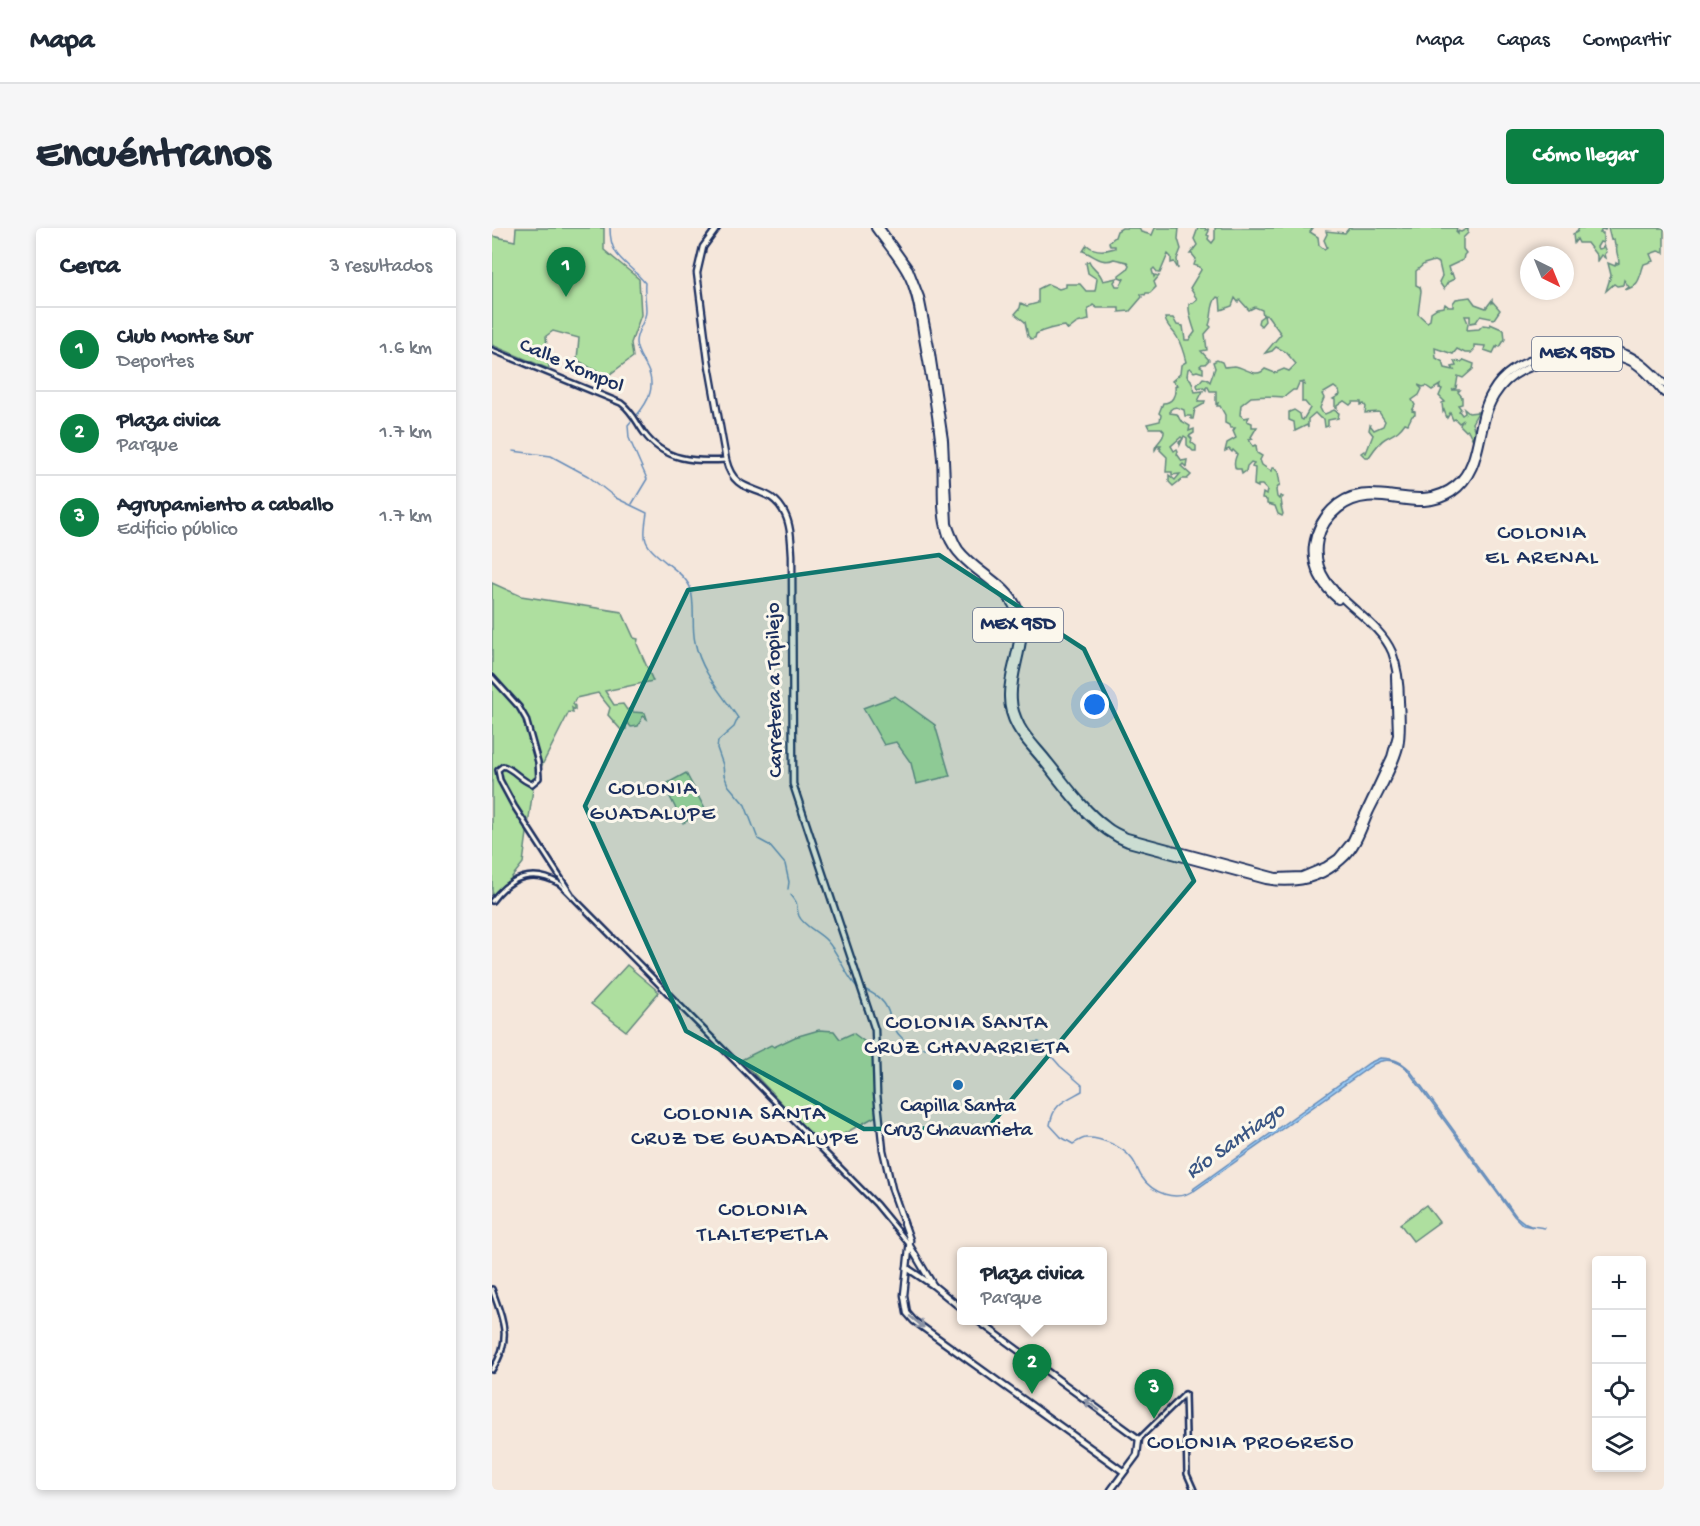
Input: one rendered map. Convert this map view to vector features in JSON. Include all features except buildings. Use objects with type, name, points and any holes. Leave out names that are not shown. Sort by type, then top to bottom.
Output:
[{"type":"highway","name":"MEX 95D","points":[[875,228],[905,270],[914,289],[937,422],[943,513],[948,537],[960,558],[1005,596],[1016,614],[1018,642],[1008,697],[1009,709],[1017,729],[1070,794],[1095,821],[1112,835],[1128,843],[1266,880],[1283,882],[1305,880],[1327,871],[1342,861],[1357,841],[1399,745],[1400,683],[1391,651],[1373,625],[1331,587],[1320,568],[1319,539],[1329,518],[1344,506],[1362,497],[1374,496],[1421,503],[1438,500],[1463,484],[1472,471],[1489,408],[1495,396],[1509,378],[1531,366],[1582,353],[1609,353],[1641,369],[1664,393]]},
{"type":"highway","name":"MEX 95D","points":[[880,228],[909,269],[920,297],[944,440],[951,533],[964,555],[1008,592],[1017,604],[1021,616],[1023,638],[1013,691],[1014,710],[1020,725],[1075,793],[1097,817],[1113,830],[1127,837],[1268,876],[1284,878],[1302,876],[1326,866],[1343,852],[1355,835],[1387,767],[1397,735],[1395,677],[1388,654],[1368,625],[1328,592],[1316,569],[1313,544],[1318,528],[1329,511],[1345,498],[1357,494],[1375,492],[1421,498],[1434,496],[1455,485],[1468,468],[1483,410],[1494,387],[1513,369],[1531,360],[1580,348],[1607,348],[1623,352],[1640,362],[1664,384]]},
{"type":"main road","name":"Carretera a Topilejo","points":[[717,228],[703,247],[697,273],[707,354],[726,460],[734,479],[773,499],[785,513],[789,526],[792,555],[793,784],[875,1030],[877,1094],[883,1150],[890,1180],[909,1235],[910,1246]]},
{"type":"main road","points":[[910,1246],[905,1303],[907,1313],[914,1321],[1124,1472]]},
{"type":"main road","points":[[910,1246],[934,1286]]},
{"type":"main road","points":[[907,1268],[957,1305]]},
{"type":"main road","points":[[984,1325],[1139,1439],[1137,1455],[1111,1490]]},
{"type":"street","name":"Calle Xompol","points":[[492,350],[615,400],[628,408],[647,437],[670,455],[688,459],[726,460]]},
{"type":"street","points":[[492,677],[523,714],[539,767],[539,778],[532,784],[527,783],[510,768],[503,766],[498,770],[500,780],[514,806],[572,896]]},
{"type":"street","points":[[492,902],[511,882],[531,876],[555,881],[876,1204],[910,1246]]},
{"type":"street","points":[[492,1289],[504,1323],[506,1339],[502,1353],[492,1370]]},
{"type":"street","points":[[1139,1439],[1185,1394],[1187,1474],[1194,1490]]},
{"type":"highlighted area","points":[[939,555],[1084,649],[1194,881],[988,1128],[864,1129],[686,1031],[585,806],[688,590]]},
{"type":"green space","points":[[516,228],[604,228],[604,250],[639,279],[641,315],[631,343],[633,357],[606,377],[577,360],[579,338],[553,331],[546,336],[549,369],[492,345],[492,236],[515,241]]},
{"type":"green space","points":[[1122,228],[1139,228],[1141,232],[1152,235],[1155,228],[1179,228],[1178,239],[1181,249],[1177,259],[1178,269],[1174,262],[1171,263],[1171,257],[1168,254],[1160,273],[1154,268],[1152,270],[1154,277],[1159,276],[1154,282],[1156,287],[1150,293],[1141,294],[1142,297],[1130,311],[1119,312],[1119,308],[1097,308],[1093,305],[1088,310],[1089,320],[1077,323],[1068,330],[1065,326],[1046,330],[1031,339],[1028,336],[1025,322],[1015,314],[1021,303],[1027,306],[1038,303],[1038,289],[1048,284],[1059,289],[1066,287],[1066,284],[1080,284],[1086,291],[1095,291],[1097,279],[1088,273],[1086,263],[1089,261],[1103,281],[1117,278],[1114,282],[1116,286],[1120,286],[1124,279],[1119,275],[1127,269],[1129,265],[1127,262],[1114,259],[1102,260],[1083,251],[1087,245],[1100,250],[1115,248],[1115,246],[1110,246],[1109,242]]},
{"type":"green space","points":[[1198,228],[1208,229],[1208,239],[1212,243],[1215,239],[1215,228],[1313,228],[1310,232],[1318,237],[1319,245],[1324,249],[1327,247],[1324,240],[1326,231],[1345,233],[1349,228],[1457,228],[1458,234],[1458,231],[1461,232],[1468,228],[1468,233],[1463,238],[1463,249],[1466,253],[1463,260],[1448,267],[1454,279],[1448,282],[1444,289],[1439,282],[1442,276],[1439,263],[1434,261],[1424,264],[1416,271],[1416,285],[1421,291],[1418,314],[1427,322],[1430,320],[1431,312],[1444,307],[1445,304],[1453,307],[1456,299],[1470,297],[1475,304],[1486,308],[1492,300],[1492,303],[1500,310],[1494,319],[1480,316],[1476,322],[1470,323],[1470,316],[1465,316],[1468,323],[1467,330],[1479,329],[1483,325],[1490,326],[1490,324],[1504,330],[1505,339],[1493,353],[1484,350],[1485,346],[1474,345],[1471,353],[1457,349],[1453,354],[1435,348],[1436,358],[1443,362],[1445,368],[1454,370],[1452,367],[1456,366],[1454,361],[1464,360],[1474,364],[1473,369],[1463,378],[1458,376],[1456,388],[1452,390],[1460,390],[1458,392],[1462,397],[1462,404],[1458,405],[1462,415],[1465,413],[1464,409],[1469,413],[1478,412],[1472,423],[1475,432],[1472,438],[1468,430],[1466,431],[1460,425],[1462,421],[1459,423],[1453,420],[1450,413],[1447,418],[1444,410],[1443,412],[1442,403],[1445,402],[1439,396],[1442,389],[1439,388],[1440,385],[1432,390],[1418,385],[1422,389],[1419,395],[1412,400],[1415,405],[1412,411],[1415,415],[1408,424],[1405,423],[1399,430],[1381,441],[1369,457],[1361,453],[1364,451],[1366,453],[1373,435],[1369,430],[1370,425],[1374,430],[1383,426],[1385,421],[1379,412],[1365,413],[1366,407],[1364,404],[1361,405],[1361,402],[1353,402],[1350,405],[1344,401],[1337,406],[1337,409],[1335,408],[1333,399],[1340,395],[1334,387],[1322,394],[1324,398],[1320,408],[1325,414],[1334,410],[1339,413],[1338,418],[1328,420],[1328,426],[1325,427],[1324,419],[1315,413],[1308,419],[1308,428],[1307,425],[1295,431],[1294,422],[1289,420],[1289,412],[1294,410],[1303,420],[1310,408],[1302,402],[1304,382],[1299,383],[1296,390],[1284,397],[1251,397],[1241,405],[1240,415],[1244,418],[1249,417],[1247,421],[1252,423],[1252,427],[1257,427],[1251,437],[1253,439],[1249,440],[1253,446],[1256,445],[1257,453],[1262,456],[1260,460],[1262,465],[1271,471],[1274,468],[1278,472],[1280,484],[1276,490],[1279,499],[1280,496],[1283,497],[1281,506],[1283,514],[1282,516],[1278,514],[1275,506],[1267,504],[1267,500],[1262,499],[1263,493],[1266,495],[1267,490],[1262,485],[1258,487],[1254,485],[1255,468],[1252,467],[1254,463],[1251,462],[1242,474],[1241,469],[1236,469],[1235,465],[1237,454],[1229,449],[1225,451],[1227,443],[1236,438],[1233,431],[1235,428],[1230,428],[1225,423],[1225,415],[1220,406],[1217,406],[1218,403],[1216,404],[1216,391],[1210,391],[1208,387],[1206,390],[1202,387],[1198,388],[1197,385],[1203,378],[1210,382],[1215,368],[1213,362],[1217,360],[1222,362],[1224,367],[1234,366],[1254,373],[1265,369],[1275,373],[1284,369],[1289,371],[1296,364],[1286,352],[1276,347],[1265,353],[1281,334],[1268,316],[1264,315],[1265,321],[1261,326],[1258,323],[1263,316],[1262,310],[1255,307],[1249,310],[1235,298],[1232,306],[1221,310],[1220,298],[1217,297],[1212,307],[1209,325],[1211,327],[1205,334],[1207,350],[1201,351],[1209,360],[1200,366],[1203,368],[1203,373],[1194,372],[1190,368],[1187,376],[1195,392],[1203,391],[1198,401],[1205,401],[1204,404],[1195,409],[1193,419],[1191,416],[1185,416],[1184,410],[1180,408],[1175,407],[1170,410],[1170,413],[1177,414],[1180,420],[1190,426],[1189,431],[1194,429],[1194,433],[1189,436],[1192,439],[1191,442],[1196,446],[1196,451],[1187,445],[1187,438],[1184,436],[1183,439],[1181,437],[1171,446],[1174,451],[1177,449],[1177,454],[1182,461],[1187,460],[1186,467],[1183,464],[1181,466],[1191,475],[1173,486],[1169,482],[1169,475],[1175,480],[1180,474],[1172,475],[1172,472],[1166,472],[1167,457],[1159,448],[1161,445],[1158,445],[1155,450],[1164,431],[1161,428],[1149,428],[1147,424],[1160,421],[1159,413],[1163,403],[1169,402],[1175,393],[1177,385],[1172,381],[1180,374],[1181,365],[1186,362],[1179,340],[1165,318],[1173,318],[1177,325],[1183,326],[1185,340],[1189,340],[1195,332],[1189,304],[1197,299],[1190,288],[1201,270],[1200,267],[1194,265],[1196,259],[1190,254],[1197,245],[1194,239]]},
{"type":"green space","points":[[1579,228],[1606,228],[1600,233],[1603,233],[1603,243],[1600,242],[1597,247],[1602,248],[1603,245],[1606,252],[1605,258],[1601,255],[1597,261],[1597,256],[1587,243],[1579,243],[1577,239],[1574,243],[1573,234]]},
{"type":"green space","points":[[1608,228],[1664,228],[1664,253],[1658,251],[1650,254],[1653,261],[1644,264],[1637,283],[1625,290],[1629,287],[1624,280],[1623,285],[1614,284],[1606,291],[1611,275],[1608,263],[1615,266],[1619,263],[1617,246],[1615,246],[1614,239],[1611,240]]},
{"type":"green space","points":[[492,583],[521,596],[622,612],[634,638],[638,639],[637,644],[653,681],[605,691],[614,705],[623,704],[627,710],[630,708],[633,712],[645,713],[647,719],[643,716],[638,726],[631,727],[627,722],[626,729],[622,731],[608,715],[610,708],[598,693],[576,698],[573,704],[575,710],[572,708],[573,713],[569,712],[534,781],[523,863],[492,902]]},
{"type":"green space","points":[[895,696],[935,725],[950,776],[916,784],[911,763],[896,742],[884,745],[863,708]]},
{"type":"green space","points":[[686,773],[706,811],[683,823],[664,785]]},
{"type":"green space","points":[[627,965],[659,992],[626,1031],[591,1004]]},
{"type":"green space","points":[[819,1030],[834,1031],[840,1039],[853,1033],[873,1048],[878,1115],[822,1146],[741,1060],[771,1045],[774,1047],[795,1037]]},
{"type":"green space","points":[[1426,1205],[1439,1222],[1413,1241],[1400,1224]]},
{"type":"water","points":[[1380,1058],[1396,1060],[1409,1069],[1516,1216],[1533,1227],[1523,1225],[1514,1216],[1406,1068],[1391,1060],[1374,1064],[1194,1191],[1193,1189],[1369,1063]]},
{"type":"waterway","points":[[610,228],[613,247],[617,254],[645,283],[646,315],[636,346],[650,375],[651,387],[648,399],[637,415]]},
{"type":"waterway","points":[[632,504],[647,479],[629,438],[628,425],[633,419]]},
{"type":"waterway","name":"Río Santiago","points":[[513,451],[551,456],[588,476],[616,498],[647,513],[646,541],[654,552],[681,574],[690,587],[693,600],[694,635],[698,653],[713,682],[738,718],[734,727],[718,741],[717,748],[724,775],[728,785],[745,805],[758,839],[769,845],[785,864],[789,882],[788,889]]},
{"type":"waterway","name":"Río Santiago","points":[[791,895],[801,920],[827,941],[858,988]]},
{"type":"waterway","name":"Río Santiago","points":[[866,990],[882,1001],[893,1026],[903,1039],[917,1047],[924,1048],[960,1041],[994,1047],[1039,1042],[1060,1066],[1082,1085],[1082,1091],[1060,1104],[1051,1118],[1050,1125],[1061,1137],[1073,1144],[1086,1138],[1092,1138],[1117,1147],[1132,1159],[1141,1176],[1151,1187],[1165,1194],[1180,1196],[1194,1190]]},
{"type":"waterway","name":"Río Santiago","points":[[1532,1226],[1545,1228]]},
{"type":"place","name":"Club Monte Sur","points":[[566,297]]},
{"type":"place","name":"Capilla Santa Cruz Chavarrieta","points":[[958,1085]]},
{"type":"place","name":"Plaza civica","points":[[1032,1394]]},
{"type":"place","name":"Agrupamiento a caballo","points":[[1154,1419]]},
{"type":"district","name":"COLONIA EL ARENAL","points":[[1542,546]]},
{"type":"district","name":"COLONIA GUADALUPE","points":[[653,802]]},
{"type":"district","name":"COLONIA SANTA CRUZ CHAVARRIETA","points":[[967,1036]]},
{"type":"district","name":"COLONIA SANTA CRUZ DE GUADALUPE","points":[[745,1128]]},
{"type":"district","name":"COLONIA TLALTEPETLA","points":[[763,1224]]},
{"type":"district","name":"COLONIA PROGRESO","points":[[1251,1444]]}]
